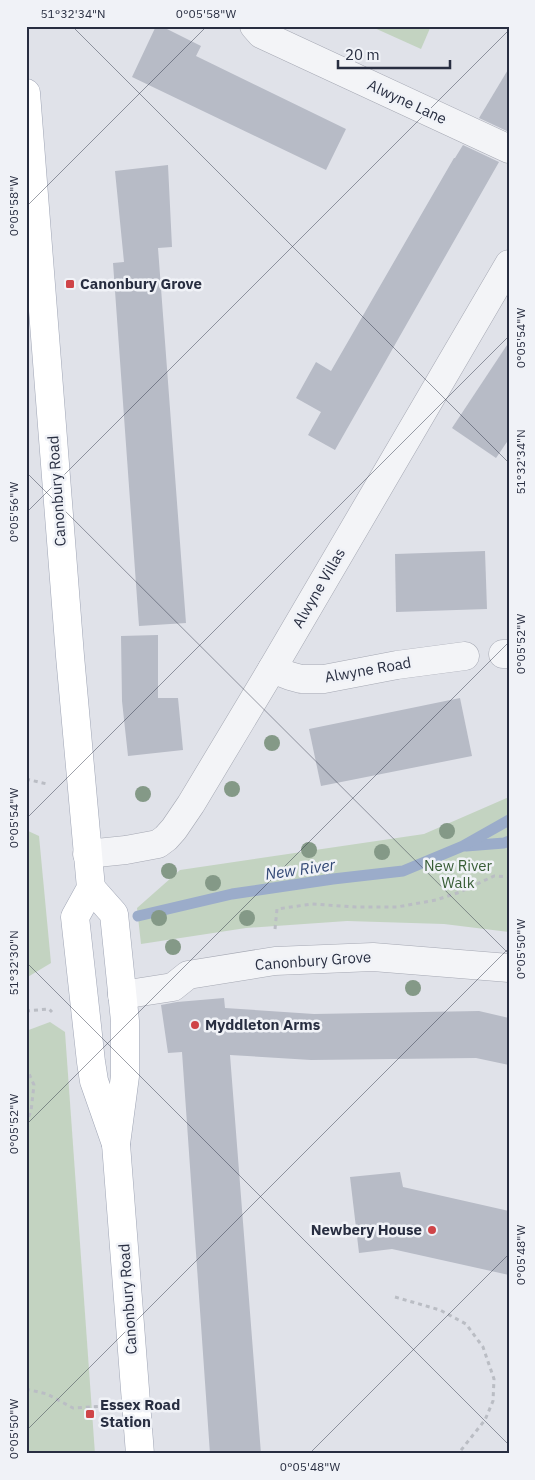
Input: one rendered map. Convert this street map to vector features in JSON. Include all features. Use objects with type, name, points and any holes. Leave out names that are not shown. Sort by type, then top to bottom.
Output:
[{"type":"main road","name":"Canonbury Road","points":[[26,93],[70,656],[91,888],[76,917],[94,1081],[116,1144]]},
{"type":"main road","name":"Canonbury Road","points":[[91,888],[114,914],[125,1021],[125,1076],[116,1144],[140,1454]]},
{"type":"street","name":"Alwyne Lane","points":[[254,26],[261,34],[509,149]]},
{"type":"street","name":"Alwyne Villas","points":[[87,854],[158,844],[166,838],[191,804],[509,264]]},
{"type":"street","name":"Alwyne Road","points":[[272,669],[301,679],[324,679],[397,665],[465,656]]},
{"type":"street","name":"Canonbury Grove","points":[[122,995],[173,988],[188,975],[275,961],[373,956],[509,968]]},
{"type":"path","points":[[26,779],[36,782]]},
{"type":"path","points":[[275,930],[278,909],[312,904],[397,907],[436,900],[460,892],[494,876],[509,877]]},
{"type":"path","points":[[26,1012],[49,1009],[55,1014]]},
{"type":"path","points":[[26,1067],[34,1085],[31,1111],[26,1123]]},
{"type":"path","points":[[394,1297],[440,1310],[466,1324],[483,1347],[494,1379],[493,1401],[485,1420],[458,1454]]},
{"type":"path","points":[[26,1389],[47,1394],[73,1408],[136,1404]]},
{"type":"green space","points":[[370,26],[431,26],[421,49]]},
{"type":"green space","name":"New River Walk","points":[[509,797],[509,932],[444,924],[347,921],[246,928],[141,944],[137,908],[180,870],[424,834]]},
{"type":"green space","points":[[26,830],[39,836],[51,963],[26,978]]},
{"type":"green space","points":[[50,1022],[65,1032],[95,1454],[26,1454],[26,1031]]},
{"type":"building","points":[[156,26],[161,26],[201,46],[196,56],[346,129],[326,170],[132,77]]},
{"type":"building","points":[[509,68],[509,132],[479,118]]},
{"type":"building","points":[[463,145],[499,162],[335,450],[308,435],[321,412],[296,398],[316,362],[331,371]]},
{"type":"building","points":[[168,165],[172,247],[158,248],[186,623],[139,626],[113,263],[124,262],[115,171]]},
{"type":"building","points":[[509,342],[509,439],[496,458],[452,428]]},
{"type":"building","points":[[485,551],[487,609],[396,612],[395,554]]},
{"type":"building","points":[[158,635],[158,698],[178,698],[183,750],[128,756],[122,701],[121,636]]},
{"type":"building","points":[[460,698],[472,756],[321,786],[309,729]]},
{"type":"building","points":[[224,998],[225,1008],[314,1014],[479,1011],[509,1018],[509,1065],[476,1058],[311,1060],[230,1055],[261,1454],[210,1454],[182,1052],[168,1053],[161,1005]]},
{"type":"building","name":"Newbery House","points":[[400,1172],[403,1187],[509,1211],[509,1275],[392,1249],[359,1253],[350,1177]]},
{"type":"waterway","name":"New River","points":[[138,916],[232,894],[403,871],[463,846],[509,820]]},
{"type":"waterway","name":"New River","points":[[466,846],[509,841]]},
{"type":"place","name":"Canonbury Grove","points":[[70,284]]},
{"type":"place","name":"Myddleton Arms","points":[[195,1025]]},
{"type":"place","name":"Newbery House","points":[[432,1230]]},
{"type":"place","name":"Essex Road Station","points":[[90,1414]]}]
